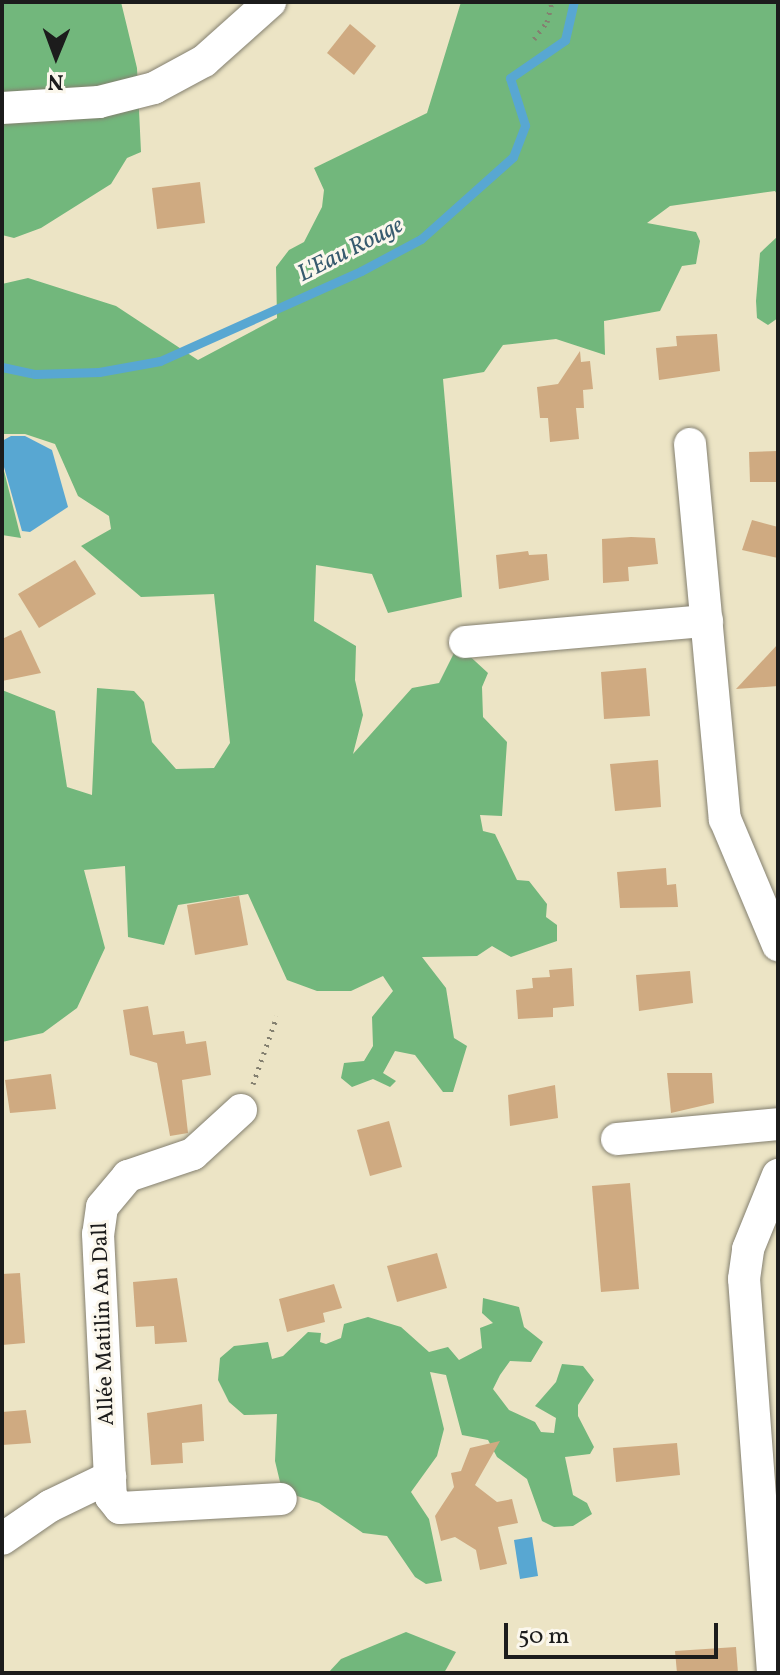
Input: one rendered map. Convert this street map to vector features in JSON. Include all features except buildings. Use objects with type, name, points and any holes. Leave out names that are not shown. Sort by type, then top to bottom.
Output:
[{"type":"street","points":[[2,108],[99,102],[154,88],[212,55],[270,2]]},
{"type":"street","points":[[690,444],[725,819],[778,945]]},
{"type":"street","points":[[465,642],[707,621]]},
{"type":"street","name":"Allée Matilin An Dall","points":[[241,1110],[193,1154],[128,1176],[102,1207],[99,1243],[110,1477],[113,1505],[120,1508],[281,1499]]},
{"type":"street","points":[[617,1139],[778,1124]]},
{"type":"street","points":[[773,1673],[744,1279],[748,1249],[778,1175]]},
{"type":"street","points":[[2,1539],[50,1506],[110,1477]]},
{"type":"path","points":[[534,39],[547,22],[552,2]]},
{"type":"path","points":[[241,1110],[277,1016]]},
{"type":"green space","points":[[2,2],[121,2],[137,68],[141,152],[127,158],[111,184],[41,228],[14,238],[2,235]]},
{"type":"green space","points":[[461,2],[778,2],[778,196],[775,191],[670,206],[647,223],[696,232],[700,241],[696,264],[682,266],[660,311],[604,321],[605,355],[556,339],[503,345],[484,372],[443,379],[462,597],[388,613],[372,574],[316,565],[314,621],[356,646],[355,680],[363,715],[353,754],[412,688],[439,683],[454,653],[463,650],[488,673],[482,687],[483,717],[507,742],[502,816],[480,815],[483,831],[495,834],[517,880],[529,881],[547,904],[546,917],[557,925],[557,941],[511,957],[492,946],[477,956],[422,957],[446,988],[454,1038],[467,1046],[453,1092],[443,1092],[415,1055],[395,1051],[383,1073],[396,1081],[390,1087],[373,1079],[352,1087],[341,1078],[344,1063],[364,1061],[373,1046],[372,1017],[393,991],[383,976],[351,991],[317,991],[287,980],[248,894],[178,905],[164,945],[128,937],[125,866],[84,870],[105,948],[77,1008],[43,1033],[2,1042],[2,690],[55,711],[67,787],[92,795],[97,688],[134,691],[144,702],[152,742],[176,769],[214,768],[230,743],[214,594],[141,597],[81,546],[111,529],[109,516],[78,496],[55,444],[25,434],[2,434],[2,284],[28,278],[116,306],[198,360],[277,318],[276,267],[289,250],[304,242],[322,207],[324,190],[314,168],[427,113]]},
{"type":"green space","points":[[778,236],[778,318],[768,325],[757,318],[760,253]]},
{"type":"green space","points":[[2,463],[21,538],[2,535]]},
{"type":"green space","points":[[483,1298],[519,1307],[524,1327],[543,1342],[531,1362],[510,1361],[493,1389],[509,1410],[535,1422],[541,1432],[554,1433],[556,1418],[535,1406],[556,1382],[562,1364],[583,1366],[594,1380],[578,1405],[578,1416],[594,1447],[590,1454],[565,1457],[573,1495],[587,1503],[592,1514],[573,1526],[554,1527],[542,1521],[527,1479],[497,1457],[488,1440],[462,1435],[446,1375],[430,1372],[444,1429],[437,1456],[411,1492],[429,1519],[442,1581],[426,1584],[415,1577],[387,1536],[363,1533],[319,1503],[288,1493],[280,1482],[275,1461],[277,1414],[244,1415],[229,1402],[218,1380],[220,1358],[234,1346],[268,1342],[272,1359],[283,1356],[308,1332],[321,1333],[320,1342],[326,1344],[341,1338],[344,1324],[368,1317],[401,1327],[429,1352],[448,1347],[459,1360],[482,1348],[480,1328],[493,1323],[482,1313]]},
{"type":"green space","points":[[406,1632],[456,1652],[444,1673],[328,1673],[341,1659]]},
{"type":"water","points":[[11,436],[25,436],[52,450],[68,507],[30,532],[22,531],[2,460],[2,441]]},
{"type":"water","points":[[532,1537],[538,1576],[520,1579],[514,1540]]},
{"type":"waterway","name":"L'Eau Rouge","points":[[2,367],[35,374],[99,372],[160,361],[361,271],[421,239],[513,157],[525,125],[510,78],[565,40],[574,2]]}]
